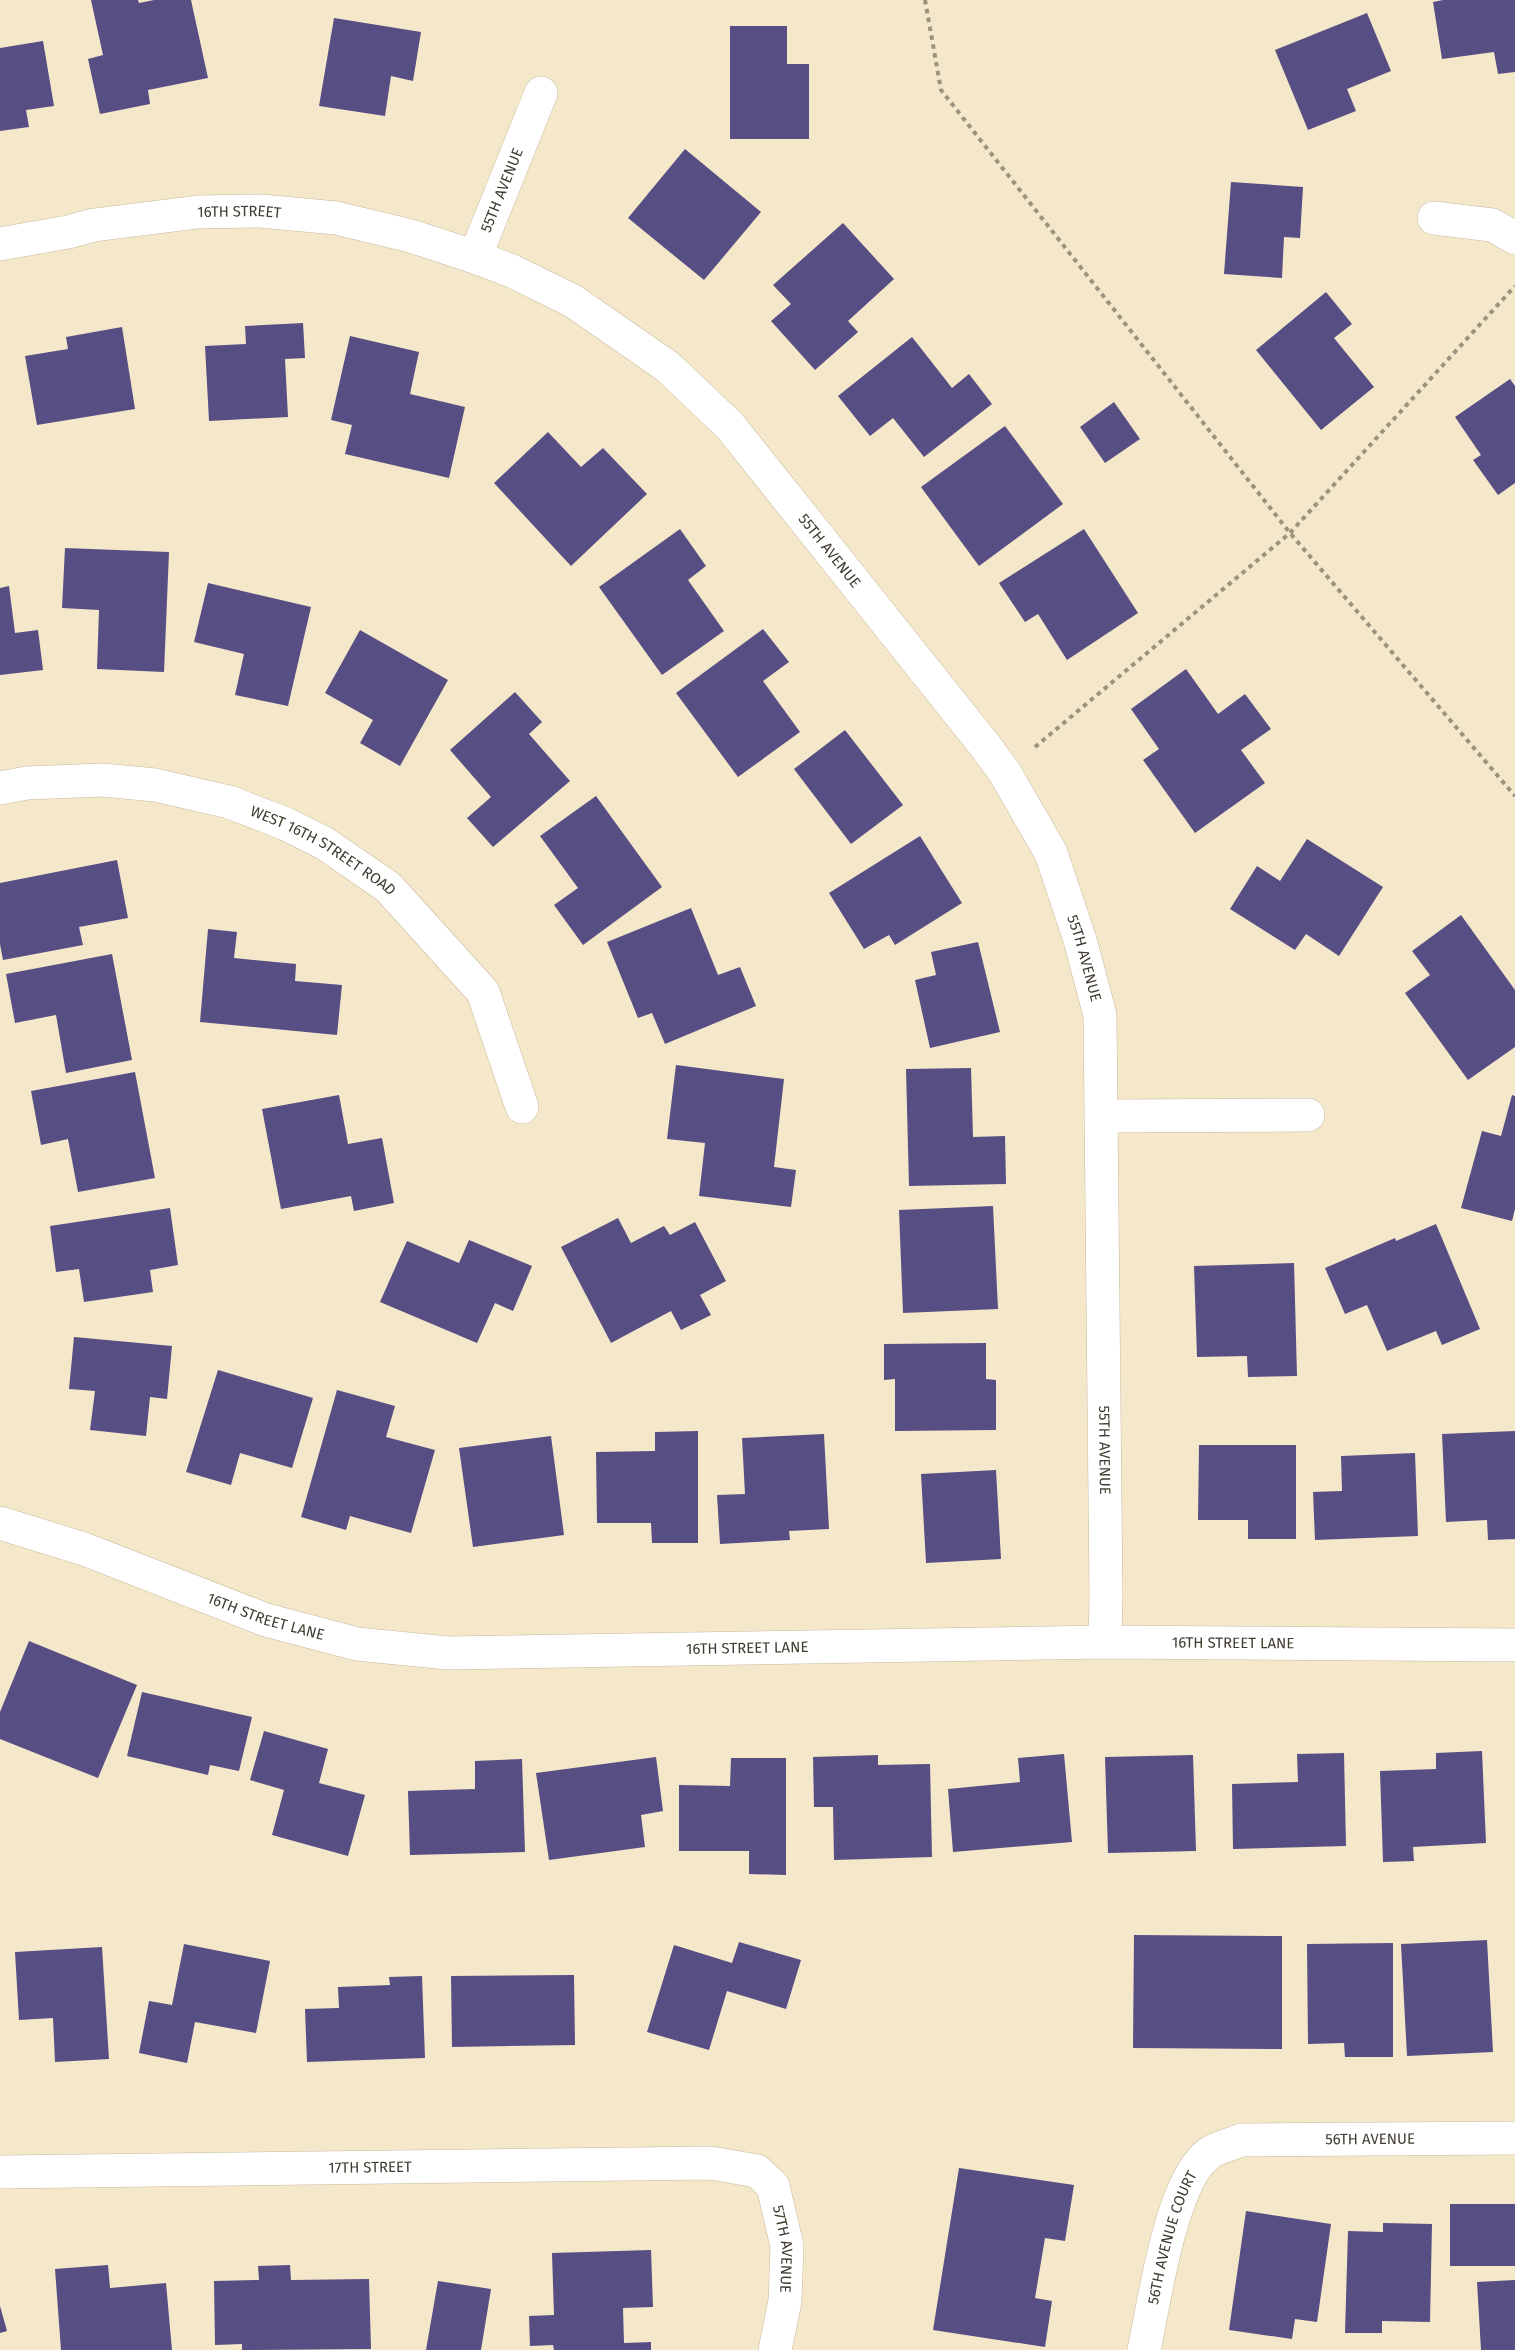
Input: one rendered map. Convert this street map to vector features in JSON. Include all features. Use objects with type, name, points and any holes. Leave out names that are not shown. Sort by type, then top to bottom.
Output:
[{"type":"street","name":"55TH AVENUE","points":[[541,93],[475,257],[512,271],[573,301],[668,367],[722,418],[1005,773],[1051,853],[1080,940],[1100,1015],[1106,1582],[1104,1642]]},
{"type":"street","name":"16TH STREET","points":[[0,244],[94,225],[198,212],[261,211],[336,218],[411,236],[475,257]]},
{"type":"street","points":[[1434,218],[1492,225],[1515,238]]},
{"type":"street","name":"WEST 16TH STREET ROAD","points":[[0,788],[27,783],[103,780],[155,785],[229,802],[286,824],[324,843],[388,887],[483,992],[522,1107]]},
{"type":"street","points":[[1102,1116],[1308,1115]]},
{"type":"street","name":"16TH STREET LANE","points":[[0,1522],[84,1548],[266,1620],[357,1644],[448,1653],[1104,1642],[1515,1645]]},
{"type":"street","name":"56TH AVENUE","points":[[1227,2146],[1241,2140],[1515,2138]]},
{"type":"street","name":"56TH AVENUE COURT","points":[[1144,2350],[1167,2235],[1188,2179],[1210,2152],[1227,2146]]},
{"type":"street","name":"17TH STREET","points":[[0,2172],[711,2163],[742,2168]]},
{"type":"street","name":"57TH AVENUE","points":[[742,2168],[758,2171],[773,2186],[787,2246],[785,2301],[775,2350]]},
{"type":"path","points":[[925,0],[941,90],[1290,533],[1515,796]]},
{"type":"path","points":[[1005,773],[1290,533],[1515,286]]},
{"type":"building","points":[[91,0],[138,0],[139,3],[154,0],[191,0],[208,78],[148,90],[150,104],[100,114],[88,59],[103,55]]},
{"type":"building","points":[[1515,0],[1515,72],[1498,74],[1494,52],[1442,59],[1433,2]]},
{"type":"building","points":[[1367,13],[1391,71],[1347,89],[1356,111],[1308,130],[1275,50]]},
{"type":"building","points":[[334,18],[421,32],[413,81],[391,76],[385,116],[319,106]]},
{"type":"building","points":[[730,26],[787,26],[787,64],[809,64],[809,139],[730,139]]},
{"type":"building","points":[[43,41],[54,106],[26,110],[29,127],[0,131],[0,48]]},
{"type":"building","points":[[685,149],[761,212],[704,280],[628,218]]},
{"type":"building","points":[[1231,182],[1303,187],[1300,238],[1284,237],[1282,278],[1224,274]]},
{"type":"building","points":[[843,223],[894,279],[848,321],[858,332],[815,370],[771,321],[791,304],[773,285]]},
{"type":"building","points":[[1326,292],[1352,324],[1334,338],[1374,387],[1321,430],[1256,350]]},
{"type":"building","points":[[303,323],[305,358],[285,359],[288,417],[209,421],[205,346],[246,344],[245,326]]},
{"type":"building","points":[[122,327],[135,409],[37,425],[25,356],[68,349],[66,337]]},
{"type":"building","points":[[350,336],[419,352],[410,394],[465,407],[449,478],[345,454],[352,425],[331,420]]},
{"type":"building","points":[[912,337],[952,388],[969,374],[992,404],[924,457],[893,418],[870,436],[838,396]]},
{"type":"building","points":[[1510,379],[1515,386],[1515,483],[1498,495],[1473,460],[1481,455],[1455,417]]},
{"type":"building","points":[[1114,402],[1140,439],[1105,463],[1080,427]]},
{"type":"building","points":[[1005,426],[1063,504],[979,566],[921,487]]},
{"type":"building","points":[[548,432],[581,467],[603,448],[647,494],[571,566],[494,483]]},
{"type":"building","points":[[680,529],[706,566],[688,580],[724,631],[662,675],[599,587]]},
{"type":"building","points":[[1084,529],[1138,613],[1067,660],[1038,614],[1025,622],[999,583]]},
{"type":"building","points":[[65,548],[169,552],[164,672],[97,669],[99,610],[62,608]]},
{"type":"building","points":[[208,583],[311,607],[288,706],[235,695],[244,654],[194,642]]},
{"type":"building","points":[[9,586],[15,633],[38,630],[43,670],[0,675],[0,588]]},
{"type":"building","points":[[763,629],[789,662],[763,681],[800,732],[738,777],[676,693]]},
{"type":"building","points":[[360,630],[448,680],[400,766],[360,743],[373,720],[325,693]]},
{"type":"building","points":[[1186,669],[1218,714],[1245,694],[1271,729],[1241,750],[1265,783],[1195,833],[1143,760],[1159,749],[1131,709]]},
{"type":"building","points":[[515,692],[542,722],[529,734],[570,781],[493,847],[467,818],[491,797],[450,750]]},
{"type":"building","points":[[845,730],[903,805],[851,844],[794,769]]},
{"type":"building","points":[[596,796],[662,887],[583,945],[554,905],[578,888],[540,836]]},
{"type":"building","points":[[920,836],[962,903],[895,945],[889,935],[864,949],[829,893]]},
{"type":"building","points":[[1307,839],[1383,887],[1339,956],[1306,934],[1295,950],[1230,909],[1257,866],[1280,881]]},
{"type":"building","points":[[117,860],[128,918],[79,927],[83,945],[3,960],[0,944],[0,883]]},
{"type":"building","points":[[691,908],[718,975],[740,967],[756,1006],[665,1044],[652,1013],[638,1018],[607,942]]},
{"type":"building","points":[[1461,915],[1515,990],[1515,1047],[1468,1080],[1405,993],[1430,975],[1412,951]]},
{"type":"building","points":[[208,929],[237,932],[234,958],[296,964],[295,981],[342,985],[337,1035],[200,1022]]},
{"type":"building","points":[[978,942],[1000,1032],[930,1048],[915,980],[936,975],[931,952]]},
{"type":"building","points":[[112,954],[132,1060],[66,1073],[56,1015],[15,1023],[6,974]]},
{"type":"building","points":[[676,1065],[784,1079],[774,1167],[796,1170],[791,1207],[699,1196],[705,1143],[667,1139]]},
{"type":"building","points":[[971,1068],[973,1137],[1005,1136],[1006,1184],[909,1186],[906,1069]]},
{"type":"building","points":[[135,1072],[155,1178],[78,1192],[68,1139],[41,1145],[31,1091]]},
{"type":"building","points":[[339,1095],[348,1144],[382,1138],[394,1203],[354,1211],[351,1196],[281,1209],[262,1109]]},
{"type":"building","points":[[1512,1095],[1515,1096],[1515,1209],[1512,1221],[1461,1208],[1482,1131],[1501,1136]]},
{"type":"building","points":[[993,1206],[998,1309],[903,1313],[899,1210]]},
{"type":"building","points":[[170,1208],[178,1265],[150,1270],[153,1292],[84,1302],[79,1269],[56,1272],[50,1226]]},
{"type":"building","points":[[618,1218],[631,1243],[664,1226],[670,1235],[695,1222],[726,1281],[700,1295],[711,1315],[681,1330],[671,1311],[611,1343],[561,1247]]},
{"type":"building","points":[[1436,1224],[1480,1329],[1442,1345],[1436,1331],[1387,1351],[1367,1305],[1345,1314],[1325,1268],[1395,1238],[1396,1241]]},
{"type":"building","points":[[469,1240],[532,1266],[513,1311],[495,1303],[477,1343],[380,1302],[407,1241],[459,1263]]},
{"type":"building","points":[[1294,1263],[1297,1376],[1248,1377],[1247,1356],[1197,1357],[1194,1266]]},
{"type":"building","points":[[74,1337],[172,1346],[167,1399],[150,1397],[146,1436],[90,1430],[95,1391],[69,1389]]},
{"type":"building","points":[[986,1343],[986,1379],[996,1380],[996,1430],[895,1431],[895,1379],[884,1380],[884,1344]]},
{"type":"building","points":[[218,1370],[313,1398],[292,1468],[240,1453],[231,1485],[186,1472]]},
{"type":"building","points":[[337,1390],[395,1406],[386,1437],[435,1450],[411,1533],[350,1516],[346,1530],[301,1517]]},
{"type":"building","points":[[698,1431],[698,1543],[652,1543],[651,1523],[597,1523],[596,1452],[655,1451],[655,1432]]},
{"type":"building","points":[[1515,1431],[1515,1539],[1488,1540],[1487,1520],[1446,1522],[1442,1434]]},
{"type":"building","points":[[824,1434],[829,1529],[789,1531],[790,1540],[720,1544],[717,1495],[745,1494],[742,1438]]},
{"type":"building","points":[[551,1436],[564,1535],[473,1547],[459,1448]]},
{"type":"building","points":[[1199,1445],[1296,1445],[1296,1539],[1248,1539],[1248,1520],[1198,1520]]},
{"type":"building","points":[[1415,1453],[1418,1536],[1315,1540],[1313,1492],[1342,1491],[1341,1456]]},
{"type":"building","points":[[996,1470],[1001,1559],[926,1563],[921,1474]]},
{"type":"building","points":[[29,1641],[137,1685],[98,1778],[0,1739],[0,1712]]},
{"type":"building","points":[[142,1692],[252,1717],[239,1771],[210,1765],[208,1775],[127,1756]]},
{"type":"building","points":[[264,1731],[328,1749],[319,1783],[365,1795],[348,1856],[272,1835],[284,1790],[250,1780]]},
{"type":"building","points":[[1482,1751],[1486,1843],[1413,1847],[1414,1861],[1383,1862],[1380,1771],[1436,1769],[1436,1753]]},
{"type":"building","points":[[1344,1753],[1346,1846],[1233,1849],[1232,1784],[1298,1782],[1297,1754]]},
{"type":"building","points":[[1064,1754],[1072,1842],[953,1852],[948,1789],[1020,1782],[1018,1758]]},
{"type":"building","points":[[878,1755],[878,1765],[930,1764],[932,1857],[834,1860],[833,1807],[814,1807],[813,1757]]},
{"type":"building","points":[[1193,1755],[1196,1851],[1108,1853],[1105,1757]]},
{"type":"building","points":[[656,1757],[663,1811],[641,1815],[645,1847],[549,1860],[536,1773]]},
{"type":"building","points":[[731,1758],[786,1758],[786,1875],[749,1874],[749,1851],[679,1851],[679,1785],[730,1786]]},
{"type":"building","points":[[522,1759],[525,1852],[410,1855],[408,1791],[475,1789],[475,1761]]},
{"type":"building","points":[[1134,1935],[1282,1936],[1282,2049],[1133,2048]]},
{"type":"building","points":[[1487,1940],[1493,2052],[1407,2056],[1401,1944]]},
{"type":"building","points":[[739,1942],[801,1960],[786,2009],[727,1991],[709,2050],[647,2032],[674,1945],[732,1963]]},
{"type":"building","points":[[1393,1943],[1393,2057],[1345,2057],[1344,2043],[1308,2044],[1307,1944]]},
{"type":"building","points":[[184,1944],[270,1961],[256,2033],[195,2022],[187,2063],[139,2053],[149,2001],[172,2005]]},
{"type":"building","points":[[102,1947],[109,2059],[55,2062],[53,2018],[19,2020],[15,1952]]},
{"type":"building","points":[[574,1975],[575,2045],[452,2047],[451,1976]]},
{"type":"building","points":[[422,1976],[425,2058],[307,2062],[305,2009],[339,2008],[338,1987],[390,1985],[389,1977]]},
{"type":"building","points":[[959,2168],[1074,2185],[1065,2241],[1045,2238],[1035,2298],[1052,2301],[1045,2347],[933,2330]]},
{"type":"building","points":[[1450,2204],[1515,2204],[1515,2266],[1450,2266]]},
{"type":"building","points":[[1246,2211],[1331,2224],[1317,2322],[1295,2319],[1292,2339],[1229,2330]]},
{"type":"building","points":[[1383,2223],[1432,2224],[1430,2322],[1382,2321],[1382,2333],[1345,2333],[1348,2231],[1383,2232]]},
{"type":"building","points":[[651,2250],[653,2307],[623,2308],[624,2343],[651,2342],[651,2350],[554,2350],[553,2345],[530,2346],[529,2316],[554,2315],[552,2253]]},
{"type":"building","points":[[108,2265],[110,2288],[166,2283],[172,2350],[61,2350],[55,2269]]},
{"type":"building","points":[[290,2265],[291,2280],[369,2279],[371,2349],[242,2350],[242,2344],[215,2345],[214,2281],[259,2280],[258,2266]]},
{"type":"building","points":[[1515,2280],[1515,2350],[1481,2350],[1477,2282]]},
{"type":"building","points":[[438,2281],[491,2289],[481,2350],[426,2350]]},
{"type":"building","points":[[0,2306],[7,2331],[0,2333]]}]
